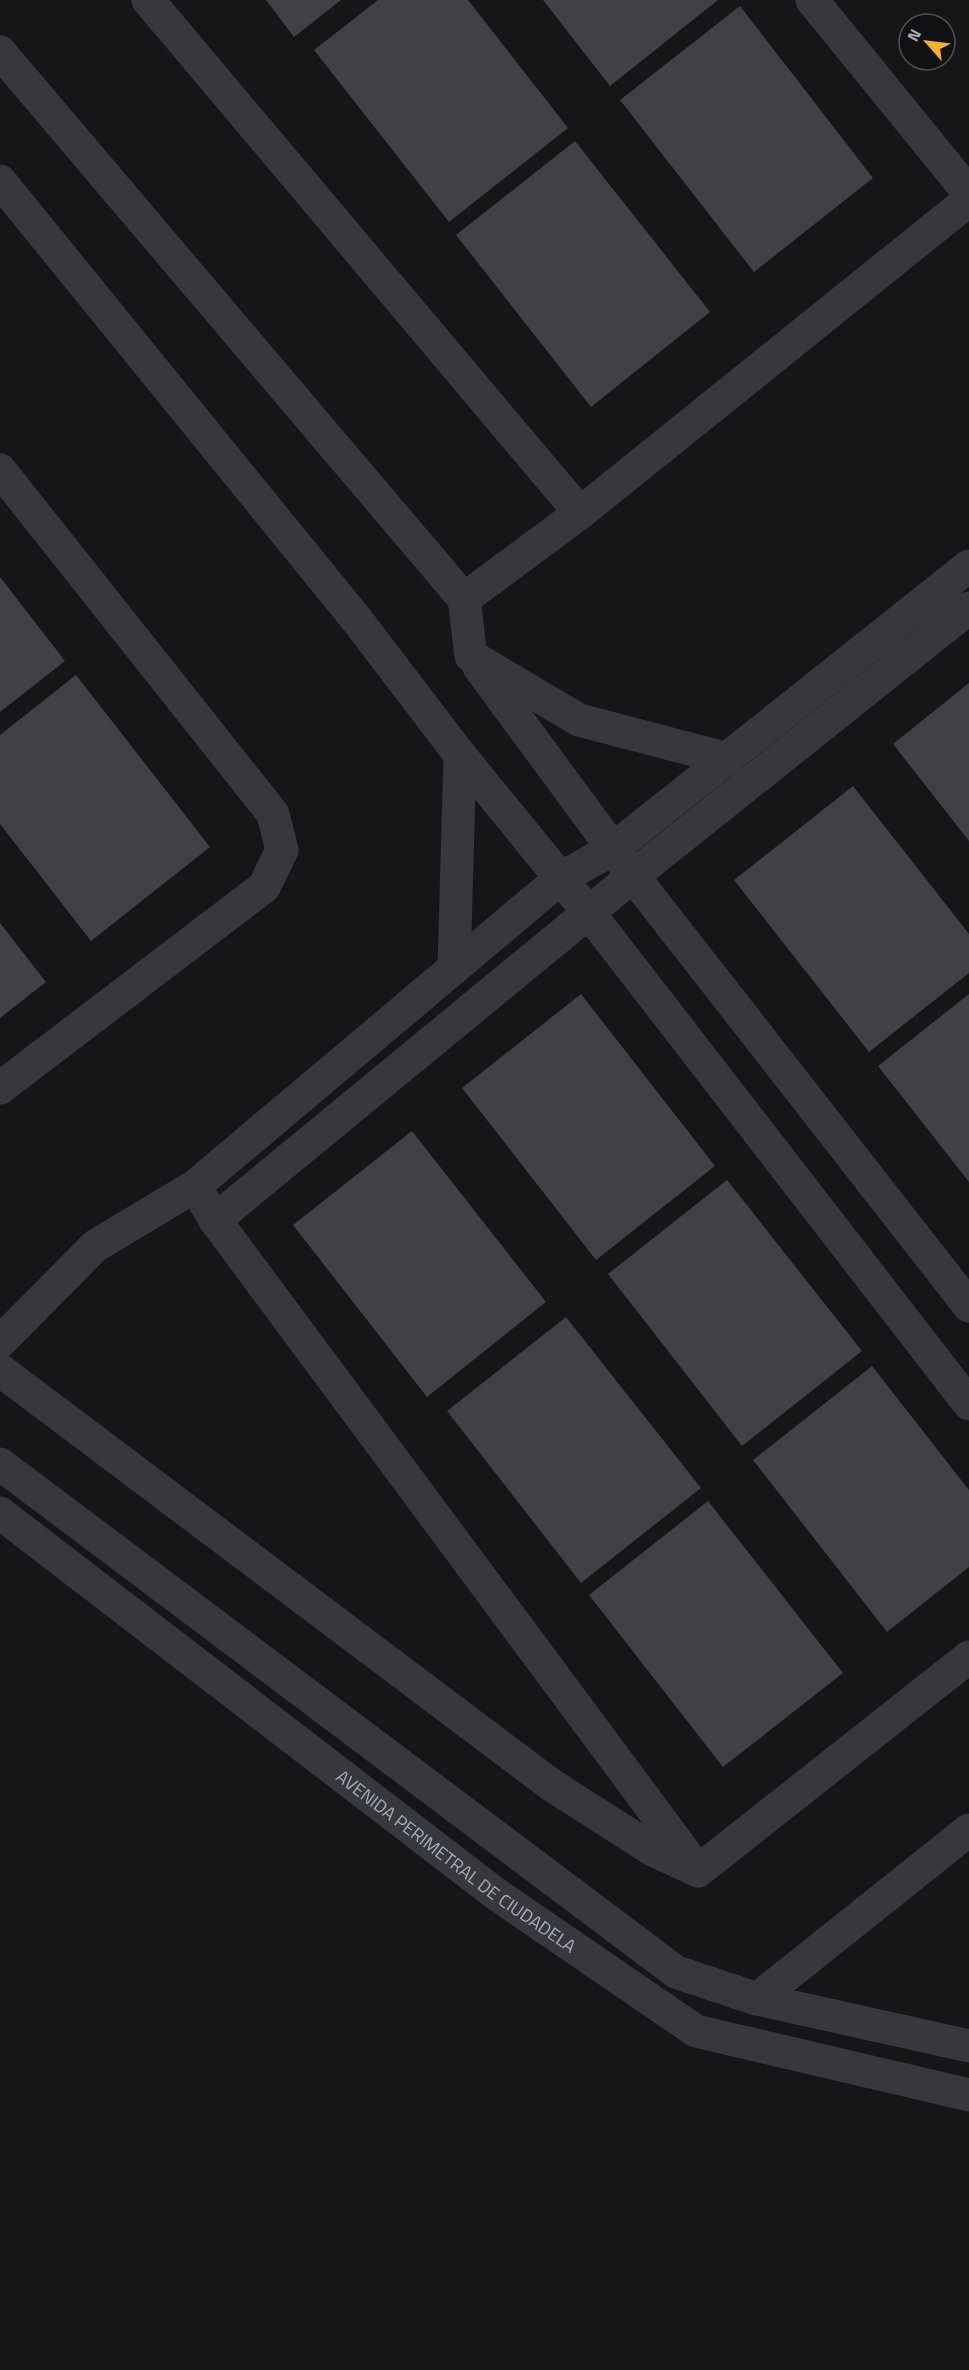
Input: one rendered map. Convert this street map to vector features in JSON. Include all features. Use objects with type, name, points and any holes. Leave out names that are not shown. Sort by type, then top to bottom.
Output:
[{"type":"street","points":[[148,0],[580,513]]},
{"type":"street","points":[[812,0],[969,193]]},
{"type":"street","points":[[0,52],[464,599],[471,656],[633,876],[969,1306]]},
{"type":"street","points":[[0,181],[357,620],[460,755],[589,913],[969,1404]]},
{"type":"street","points":[[464,599],[580,513],[969,200]]},
{"type":"street","points":[[0,470],[273,814],[282,850],[264,887],[0,1088]]},
{"type":"street","points":[[0,1342],[95,1246],[195,1186],[561,878],[613,849],[969,566]]},
{"type":"street","points":[[215,1220],[633,876],[969,608]]},
{"type":"street","points":[[471,656],[579,720],[728,759]]},
{"type":"street","points":[[454,968],[460,755]]},
{"type":"street","points":[[195,1186],[215,1220],[698,1870]]},
{"type":"street","points":[[0,1370],[550,1784],[653,1850],[698,1870]]},
{"type":"street","points":[[0,1464],[676,1972],[757,1999],[969,2046]]},
{"type":"street","name":"AVENIDA PERIMETRAL DE CIUDADELA","points":[[0,1513],[496,1894],[696,2031],[969,2095]]},
{"type":"street","points":[[698,1870],[969,1657]]},
{"type":"street","points":[[757,1999],[969,1830]]},
{"type":"building","points":[[266,0],[341,0],[294,37]]},
{"type":"building","points":[[378,0],[468,0],[568,128],[449,222],[314,50]]},
{"type":"building","points":[[543,0],[718,0],[610,86]]},
{"type":"building","points":[[740,6],[873,178],[754,272],[620,100]]},
{"type":"building","points":[[575,141],[710,312],[591,407],[456,235]]},
{"type":"building","points":[[0,577],[65,661],[0,712]]},
{"type":"building","points":[[76,675],[210,847],[91,941],[0,824],[0,735]]},
{"type":"building","points":[[969,683],[969,841],[893,744]]},
{"type":"building","points":[[853,786],[969,934],[969,973],[869,1052],[734,880]]},
{"type":"building","points":[[0,923],[46,982],[0,1018]]},
{"type":"building","points":[[581,994],[715,1166],[596,1260],[462,1088]]},
{"type":"building","points":[[969,994],[969,1182],[878,1066]]},
{"type":"building","points":[[412,1131],[546,1302],[427,1397],[293,1225]]},
{"type":"building","points":[[727,1180],[862,1351],[742,1446],[608,1274]]},
{"type":"building","points":[[566,1317],[701,1488],[581,1583],[447,1411]]},
{"type":"building","points":[[872,1366],[969,1490],[969,1567],[887,1632],[753,1460]]},
{"type":"building","points":[[708,1501],[843,1673],[723,1767],[589,1595]]}]
